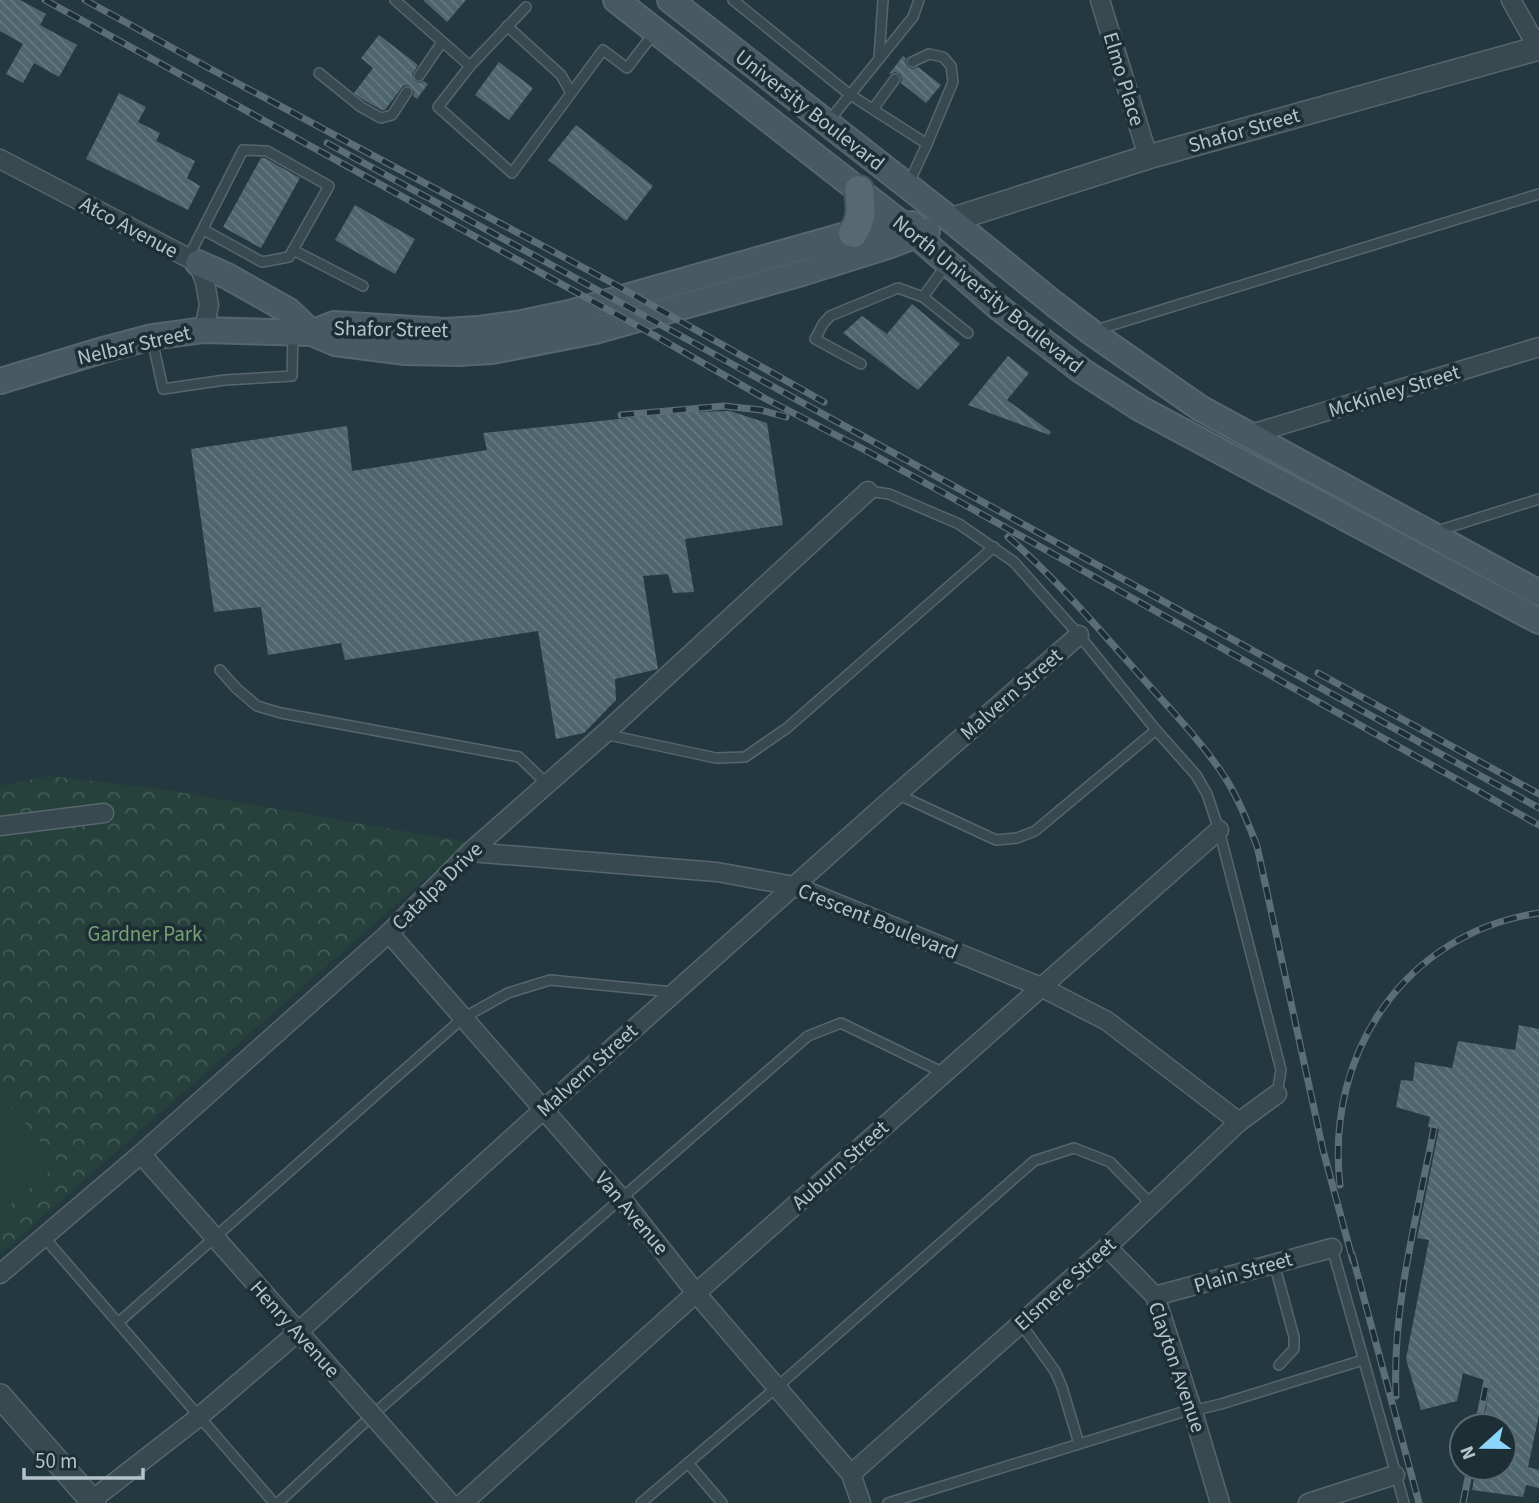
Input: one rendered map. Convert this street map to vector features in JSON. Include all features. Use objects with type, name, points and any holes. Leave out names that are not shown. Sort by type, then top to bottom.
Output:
[{"type":"main road","name":"North University Boulevard","points":[[616,0],[910,230],[1008,315],[1082,371],[1141,409],[1539,621]]},
{"type":"main road","name":"University Boulevard","points":[[670,0],[951,220]]},
{"type":"main road","points":[[853,233],[862,211],[859,190]]},
{"type":"main road","name":"North University Boulevard","points":[[951,220],[1091,332],[1200,408],[1539,593]]},
{"type":"main road","name":"Shafor Street","points":[[302,332],[335,343],[405,352],[492,351],[595,331],[802,273],[910,230],[951,220]]},
{"type":"main road","name":"Shafor Street","points":[[302,332],[334,324],[445,331],[478,330],[522,323],[569,313],[853,233],[910,230]]},
{"type":"main road","points":[[193,261],[289,311],[302,332]]},
{"type":"main road","name":"Nelbar Street","points":[[0,381],[152,337],[204,330],[302,332]]},
{"type":"street","name":"Elmo Place","points":[[1100,0],[1148,157]]},
{"type":"street","points":[[1511,0],[1539,49]]},
{"type":"street","name":"Shafor Street","points":[[951,220],[1148,157],[1539,49]]},
{"type":"street","name":"Atco Avenue","points":[[0,159],[193,261],[205,282],[209,305],[204,330]]},
{"type":"street","name":"McKinley Street","points":[[1248,435],[1539,347]]},
{"type":"street","name":"Catalpa Drive","points":[[0,1274],[141,1154],[389,933],[470,852],[604,734],[868,492]]},
{"type":"street","name":"Malvern Street","points":[[93,1502],[200,1416],[298,1332],[675,992],[1079,635]]},
{"type":"street","points":[[0,826],[104,813]]},
{"type":"street","name":"Auburn Street","points":[[463,1503],[1219,830]]},
{"type":"street","name":"Crescent Boulevard","points":[[470,852],[717,872],[794,886],[1041,988],[1107,1021],[1240,1122]]},
{"type":"street","name":"Van Avenue","points":[[389,933],[622,1199],[696,1293],[851,1474],[861,1503]]},
{"type":"street","name":"Elsmere Street","points":[[851,1474],[1107,1247],[1240,1122],[1277,1094]]},
{"type":"street","name":"Henry Avenue","points":[[141,1154],[450,1503]]},
{"type":"street","name":"Clayton Avenue","points":[[1107,1247],[1155,1296],[1220,1503]]},
{"type":"street","name":"Plain Street","points":[[1155,1296],[1332,1248]]},
{"type":"street","points":[[0,1396],[93,1502]]},
{"type":"street","points":[[1308,1503],[1395,1475]]},
{"type":"lane","points":[[395,0],[470,66]]},
{"type":"lane","points":[[733,0],[849,93],[927,144]]},
{"type":"lane","points":[[879,58],[883,0]]},
{"type":"lane","points":[[827,124],[849,93],[913,17],[919,0]]},
{"type":"lane","points":[[526,7],[470,66],[438,107],[512,173],[603,50],[627,68],[655,32]]},
{"type":"lane","points":[[508,26],[561,75],[571,93]]},
{"type":"lane","points":[[419,76],[442,42]]},
{"type":"lane","points":[[908,187],[953,82],[951,66],[943,57],[929,54],[912,62]]},
{"type":"lane","points":[[319,73],[361,107],[381,118],[392,115],[407,92]]},
{"type":"lane","points":[[873,109],[895,79]]},
{"type":"lane","points":[[193,261],[204,230],[243,150],[267,151],[329,186],[289,257],[262,262],[204,230]]},
{"type":"lane","points":[[1091,332],[1539,194]]},
{"type":"lane","points":[[293,250],[363,286]]},
{"type":"lane","points":[[923,297],[948,262]]},
{"type":"lane","points":[[861,364],[815,339],[830,316],[898,288],[923,297],[968,333]]},
{"type":"lane","points":[[152,337],[163,389],[225,380],[292,376],[302,332]]},
{"type":"lane","points":[[868,492],[889,494],[959,524],[1014,562],[1196,775],[1207,794],[1219,830],[1281,1070],[1277,1094]]},
{"type":"lane","points":[[1430,533],[1539,499]]},
{"type":"lane","points":[[604,734],[716,758],[746,757],[787,728],[994,547]]},
{"type":"lane","points":[[220,670],[257,706],[281,713],[519,757],[547,784]]},
{"type":"lane","points":[[897,794],[996,840],[1017,838],[1035,831],[1156,730]]},
{"type":"lane","points":[[118,1322],[463,1018],[508,993],[550,980],[675,992]]},
{"type":"lane","points":[[43,1236],[276,1503],[377,1411],[808,1036],[841,1023],[944,1073]]},
{"type":"lane","points":[[640,1503],[1034,1161],[1074,1148],[1110,1162],[1152,1205]]},
{"type":"lane","points":[[1332,1248],[1404,1503]]},
{"type":"lane","points":[[1274,1263],[1294,1337],[1294,1349],[1279,1365]]},
{"type":"lane","points":[[1021,1324],[1055,1371],[1079,1444]]},
{"type":"lane","points":[[888,1503],[1192,1409],[1221,1404],[1363,1360]]},
{"type":"lane","points":[[688,1463],[722,1503]]},
{"type":"green space","name":"Gardner Park","points":[[49,776],[167,790],[467,842],[0,1254],[0,786]]},
{"type":"green space","points":[[9,1105],[32,1131],[0,1158],[0,1113]]},
{"type":"green space","points":[[36,1137],[59,1163],[0,1214],[0,1169]]},
{"type":"building","points":[[0,0],[20,0],[46,14],[40,25],[77,45],[59,77],[34,63],[23,83],[6,74],[23,44],[0,31]]},
{"type":"building","points":[[423,0],[466,0],[447,22]]},
{"type":"building","points":[[379,35],[418,65],[412,75],[415,81],[428,84],[417,99],[413,96],[411,87],[403,86],[385,110],[354,93],[373,68],[361,58]]},
{"type":"building","points":[[903,56],[906,58],[907,67],[918,67],[941,85],[926,103],[901,83],[900,74],[889,74]]},
{"type":"building","points":[[499,62],[533,88],[509,120],[475,95]]},
{"type":"building","points":[[119,93],[146,107],[138,122],[160,133],[156,141],[195,161],[187,178],[200,186],[188,210],[86,159]]},
{"type":"building","points":[[576,125],[653,186],[626,221],[548,160]]},
{"type":"building","points":[[261,158],[300,178],[261,248],[223,227]]},
{"type":"building","points":[[355,205],[415,239],[395,274],[335,240]]},
{"type":"building","points":[[912,304],[960,344],[918,390],[843,333],[862,316],[887,334]]},
{"type":"building","points":[[1008,356],[1029,373],[1007,400],[1051,432],[1049,435],[968,405]]},
{"type":"building","points":[[730,411],[767,423],[783,525],[685,539],[694,592],[673,593],[668,574],[643,576],[658,669],[615,679],[616,700],[584,733],[556,739],[538,631],[345,660],[341,643],[268,655],[261,607],[214,612],[191,449],[347,426],[352,471],[487,450],[483,433],[686,412]]},
{"type":"building","points":[[1519,1025],[1539,1029],[1539,1415],[1528,1467],[1539,1470],[1539,1488],[1526,1485],[1523,1497],[1472,1490],[1473,1482],[1518,1482],[1518,1412],[1485,1412],[1490,1382],[1463,1373],[1457,1401],[1421,1410],[1406,1359],[1429,1240],[1417,1238],[1439,1129],[1428,1127],[1430,1117],[1396,1107],[1401,1080],[1413,1081],[1415,1062],[1452,1068],[1458,1041],[1515,1050]]},
{"type":"railway","points":[[45,0],[766,399],[949,496],[1539,825]]},
{"type":"railway","points":[[85,0],[616,285],[824,402]]},
{"type":"railway","points":[[327,143],[1539,808]]},
{"type":"railway","points":[[621,415],[724,406],[761,410],[786,417]]},
{"type":"railway","points":[[1008,537],[1041,567],[1180,720],[1226,779],[1239,803],[1257,846],[1323,1150],[1353,1261]]},
{"type":"railway","points":[[1318,673],[1539,794]]},
{"type":"railway","points":[[1340,1185],[1339,1136],[1346,1090],[1361,1046],[1384,1007],[1413,973],[1449,945],[1491,925],[1539,913]]},
{"type":"railway","points":[[1396,1396],[1402,1295],[1434,1128]]},
{"type":"railway","points":[[1352,1254],[1419,1503]]},
{"type":"railway","points":[[1481,1412],[1487,1381]]},
{"type":"railway","points":[[1463,1503],[1467,1482]]}]
